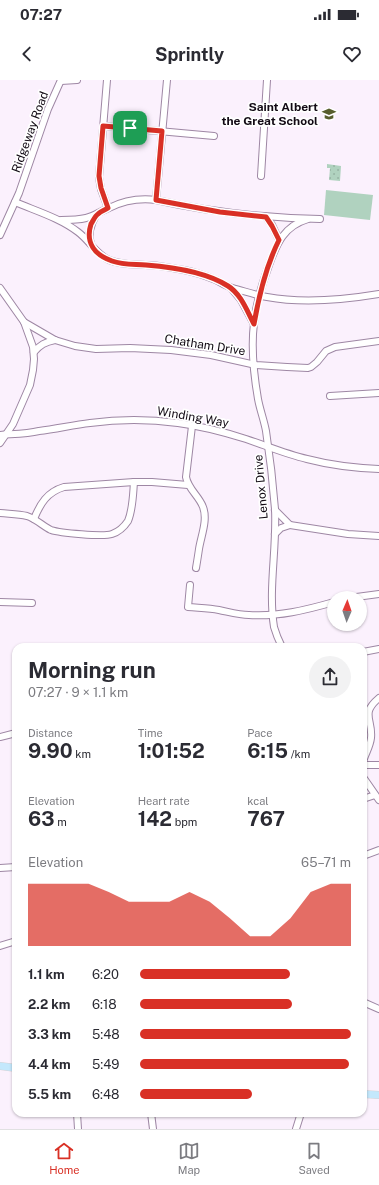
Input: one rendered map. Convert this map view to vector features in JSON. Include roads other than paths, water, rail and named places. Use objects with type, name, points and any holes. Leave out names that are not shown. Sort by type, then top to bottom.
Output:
[{"type":"main road","points":[[0,1066],[12,1068]]},
{"type":"main road","points":[[367,1094],[379,1095]]},
{"type":"street","points":[[61,81],[77,80]]},
{"type":"street","points":[[107,80],[99,176],[101,188],[108,208]]},
{"type":"street","points":[[156,200],[166,80]]},
{"type":"street","points":[[261,176],[268,80]]},
{"type":"street","name":"Ridgeway Road","points":[[0,235],[16,202],[48,109],[61,81]]},
{"type":"street","points":[[103,126],[214,136]]},
{"type":"street","points":[[59,220],[79,220],[97,214],[117,204],[134,200],[156,200],[220,212],[266,217],[320,219]]},
{"type":"street","points":[[16,202],[59,220],[79,232],[100,254],[111,261],[118,263],[158,266],[188,271],[215,280],[229,287],[259,296],[285,300],[308,301],[379,294]]},
{"type":"street","points":[[91,245],[89,232],[93,220],[97,214]]},
{"type":"street","points":[[266,217],[279,240]]},
{"type":"street","name":"Lenox Drive","points":[[280,643],[275,631],[272,595],[275,510],[268,447],[259,401],[254,364],[254,324],[259,296],[267,270],[279,240],[292,227],[301,221],[308,219]]},
{"type":"street","name":"Lenox Drive","points":[[229,287],[241,300],[254,324]]},
{"type":"street","points":[[0,288],[24,322],[34,352],[30,385],[22,406],[3,435],[0,443]]},
{"type":"street","name":"Chatham Drive","points":[[24,322],[55,340],[85,348],[171,350],[211,355],[275,367],[308,368],[314,365],[330,348],[379,341]]},
{"type":"street","points":[[34,352],[45,342],[55,340]]},
{"type":"street","points":[[330,396],[379,393]]},
{"type":"street","name":"Winding Way","points":[[3,435],[38,432],[77,424],[150,420],[192,426],[230,434],[307,459],[348,467],[379,469]]},
{"type":"street","points":[[192,426],[186,478],[188,486],[200,500],[205,517],[196,568]]},
{"type":"street","points":[[34,519],[43,501],[58,488],[134,482],[152,482],[188,486]]},
{"type":"street","points":[[0,513],[22,515],[34,519],[54,531],[103,535],[112,534],[125,525],[130,516],[134,482]]},
{"type":"street","points":[[275,510],[290,525]]},
{"type":"street","points":[[275,534],[281,528],[290,525],[348,534],[379,536]]},
{"type":"street","points":[[190,585],[188,607],[208,608],[250,615],[274,615],[299,611],[327,604]]},
{"type":"street","points":[[367,596],[379,594]]},
{"type":"street","points":[[0,602],[32,603]]},
{"type":"street","points":[[367,651],[379,649]]},
{"type":"street","points":[[367,751],[371,737],[368,713],[372,705],[379,698]]},
{"type":"street","points":[[0,736],[12,734]]},
{"type":"street","points":[[367,765],[379,765]]},
{"type":"street","points":[[367,782],[378,798]]},
{"type":"street","points":[[367,799],[378,798]]},
{"type":"street","points":[[367,854],[379,850]]},
{"type":"street","points":[[0,868],[12,867]]},
{"type":"street","points":[[0,946],[12,942]]},
{"type":"street","points":[[367,1004],[379,1010]]},
{"type":"street","points":[[77,1117],[78,1129]]},
{"type":"street","points":[[152,1117],[153,1129]]},
{"type":"street","points":[[296,1129],[300,1117]]},
{"type":"place","name":"Saint Albert the Great School","points":[[329,114]]}]
